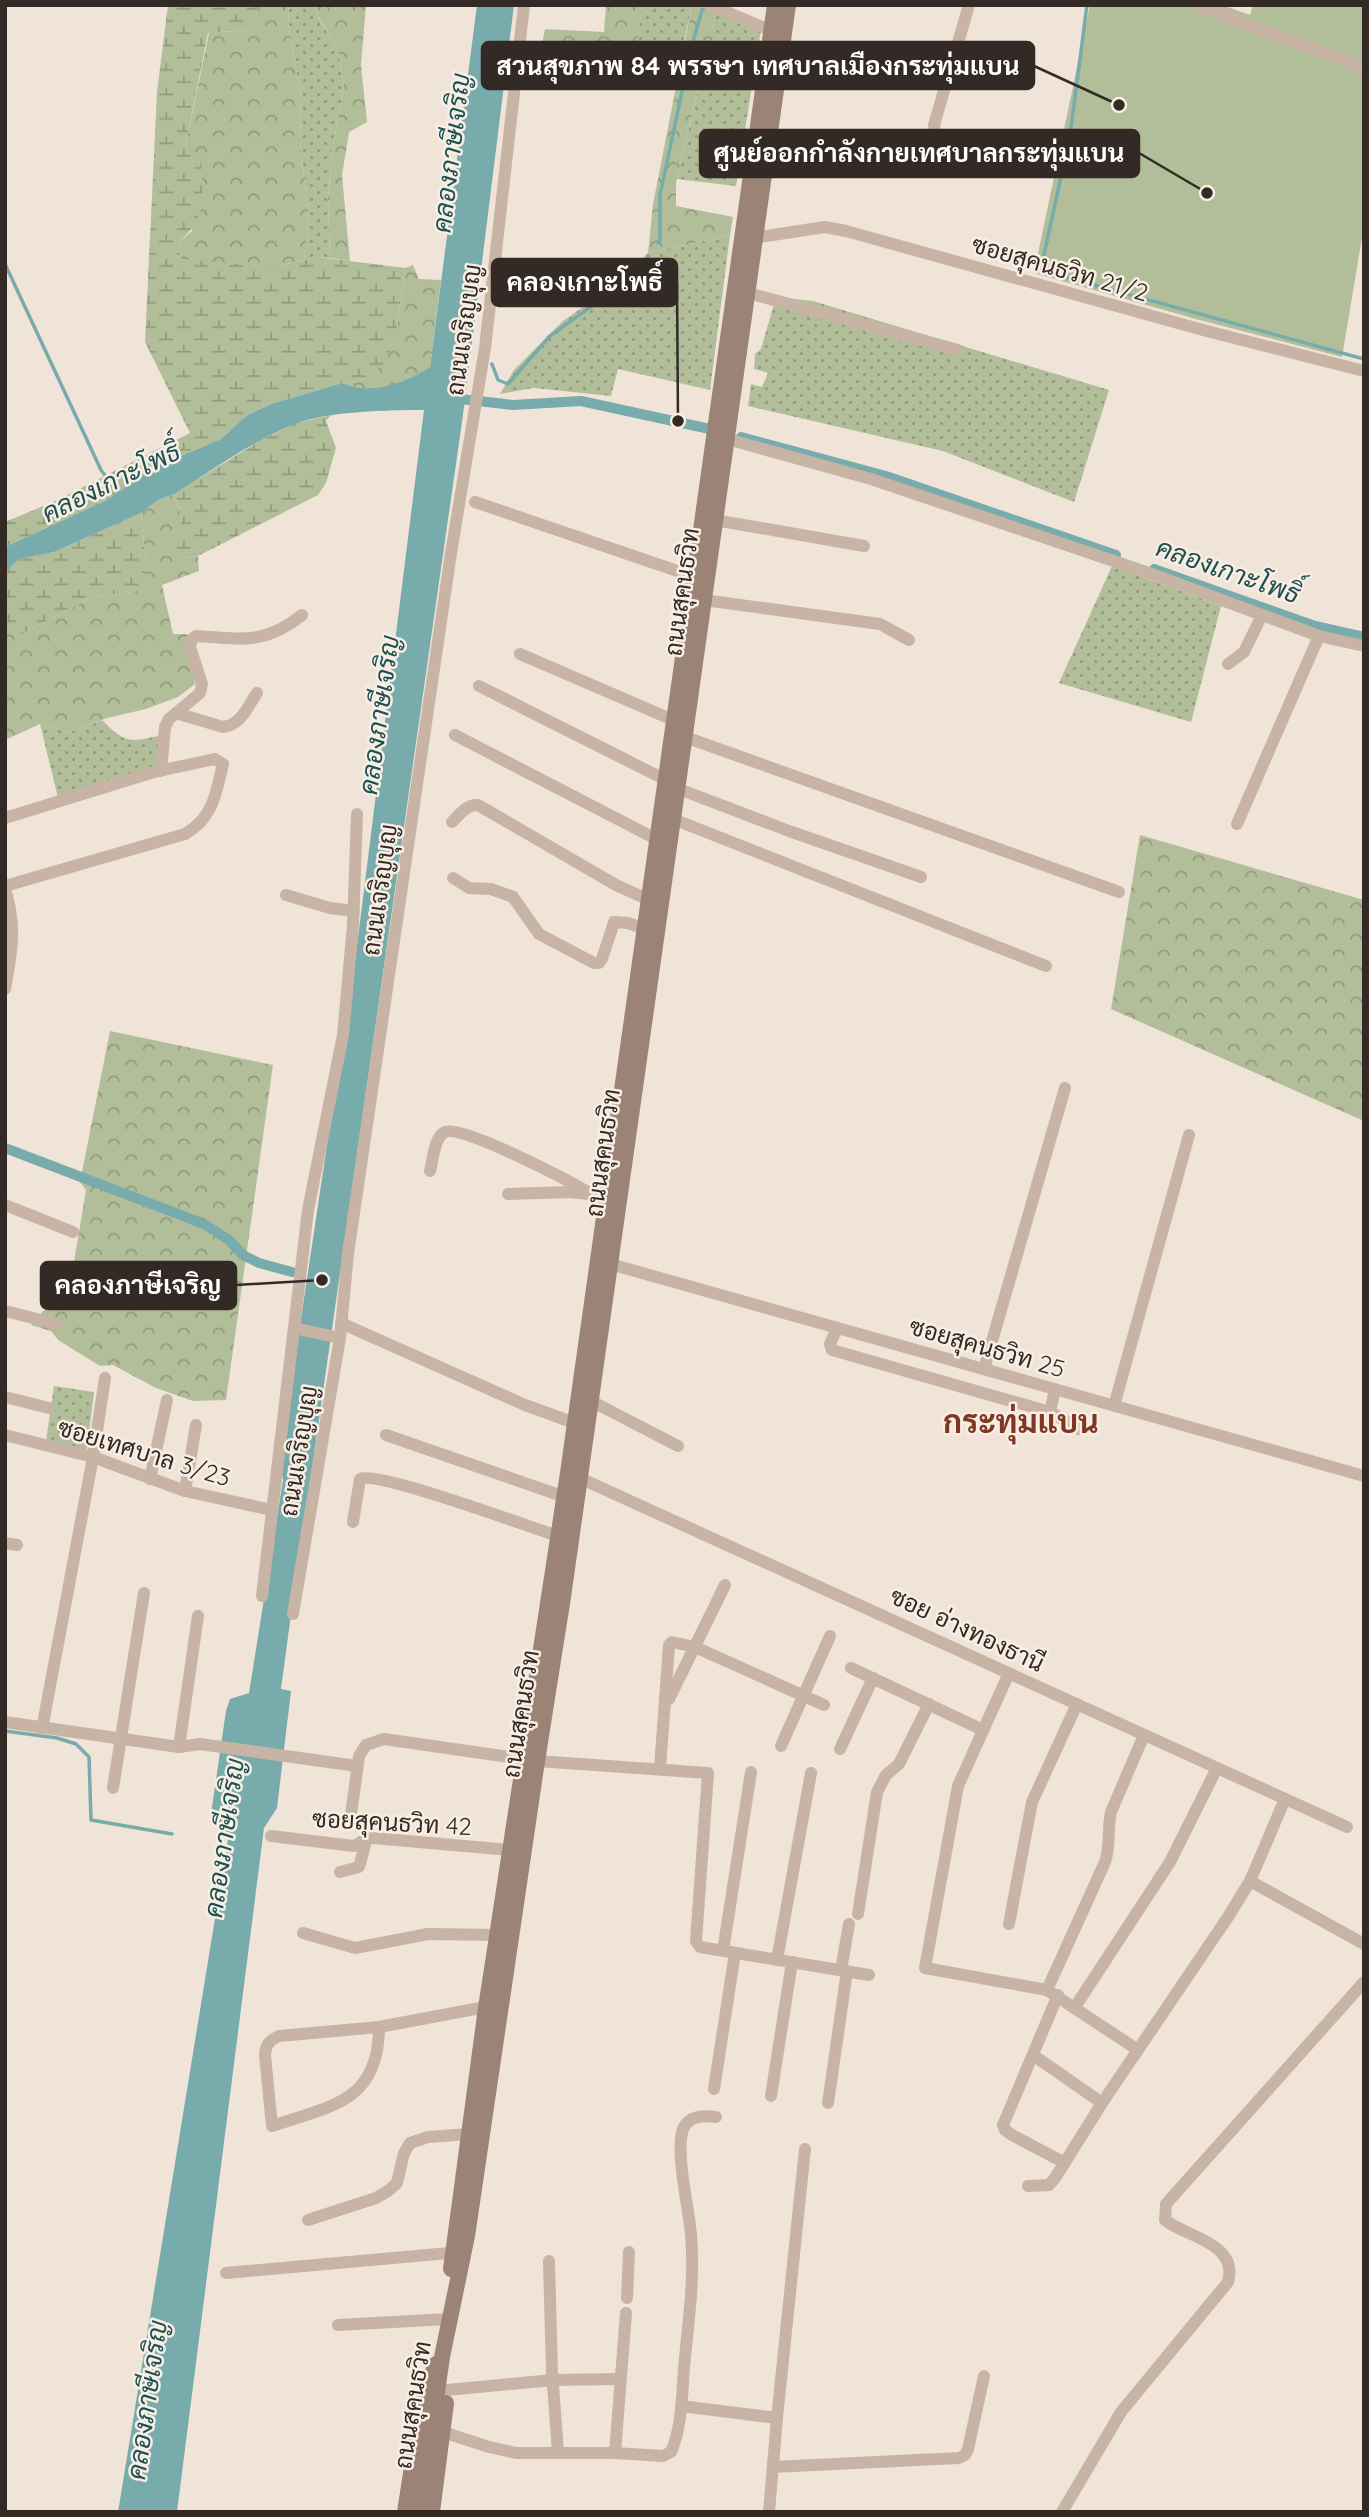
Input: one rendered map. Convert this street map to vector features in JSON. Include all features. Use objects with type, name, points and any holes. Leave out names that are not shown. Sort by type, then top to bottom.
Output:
[{"type":"main road","name":"ถนนสุคนธวิท","points":[[420,2512],[450,2313],[450,2281],[459,2252],[604,1262],[673,820],[669,784],[685,737],[748,293],[749,238],[775,5]]},
{"type":"main road","name":"ถนนสุคนธวิท","points":[[581,1425],[591,1401],[604,1262],[607,1196],[658,840],[669,784],[673,720],[788,5]]},
{"type":"main road","name":"ถนนสุคนธวิท","points":[[564,1538],[565,1497],[574,1475]]},
{"type":"main road","name":"ถนนสุคนธวิท","points":[[459,2252],[469,2134],[494,2006],[497,1935],[510,1850],[530,1760]]},
{"type":"main road","points":[[405,2512],[423,2396],[433,2369],[442,2372],[443,2432],[432,2512]]},
{"type":"street","name":"ถนนเจริญบุญ","points":[[293,1614],[336,1337],[341,1323],[348,1254],[447,580],[485,348],[524,5]]},
{"type":"street","points":[[710,5],[772,31]]},
{"type":"street","points":[[960,151],[938,141],[934,125],[969,5]]},
{"type":"street","points":[[1196,5],[1364,68]]},
{"type":"street","name":"ซอยสุคนธวิท 21/2","points":[[749,238],[825,228],[846,231],[1202,331],[1364,371]]},
{"type":"street","points":[[748,293],[958,350]]},
{"type":"street","points":[[727,439],[871,479],[1149,573],[1319,636],[1364,646]]},
{"type":"street","points":[[475,502],[695,576]]},
{"type":"street","points":[[715,520],[864,546]]},
{"type":"street","points":[[704,600],[880,624],[909,640]]},
{"type":"street","points":[[162,771],[165,727],[169,719],[200,693],[201,689],[202,684],[190,647],[191,639],[196,636],[244,639],[269,636],[287,628],[303,615]]},
{"type":"street","points":[[1228,664],[1244,652],[1262,615]]},
{"type":"street","points":[[1237,824],[1319,636]]},
{"type":"street","points":[[520,654],[673,720]]},
{"type":"street","points":[[479,686],[669,784],[789,831],[921,877]]},
{"type":"street","points":[[176,713],[230,727],[240,719],[257,692]]},
{"type":"street","points":[[456,735],[658,840]]},
{"type":"street","points":[[685,737],[1119,892]]},
{"type":"street","points":[[5,818],[162,771],[215,759],[222,761],[223,767],[209,812],[195,829],[5,887],[13,913],[14,941],[5,989]]},
{"type":"street","points":[[452,822],[472,804],[478,805],[615,886],[649,900]]},
{"type":"street","points":[[261,1596],[313,1180],[343,1035],[354,911],[357,814]]},
{"type":"street","points":[[673,820],[1046,966]]},
{"type":"street","points":[[453,878],[469,888],[491,889],[513,897],[539,934],[594,963],[599,963],[602,959],[614,922],[628,923],[645,929]]},
{"type":"street","points":[[286,895],[330,908],[354,911]]},
{"type":"street","points":[[984,1369],[1065,1088]]},
{"type":"street","points":[[430,1171],[438,1140],[443,1133],[449,1131],[463,1133],[495,1146],[588,1192]]},
{"type":"street","points":[[1114,1406],[1189,1135]]},
{"type":"street","points":[[508,1194],[588,1192],[607,1196]]},
{"type":"street","points":[[5,1205],[73,1232]]},
{"type":"street","name":"ซอยสุคนธวิท 25","points":[[604,1262],[1364,1476]]},
{"type":"street","points":[[5,1311],[57,1324]]},
{"type":"street","points":[[341,1323],[525,1405],[581,1425]]},
{"type":"street","points":[[837,1328],[830,1344],[832,1350],[1050,1412],[1079,1429]]},
{"type":"street","points":[[296,1329],[336,1337]]},
{"type":"street","points":[[42,1729],[93,1457],[105,1378]]},
{"type":"street","points":[[1050,1412],[1055,1389]]},
{"type":"street","points":[[5,1397],[49,1408]]},
{"type":"street","points":[[150,1479],[167,1399]]},
{"type":"street","points":[[591,1401],[678,1446]]},
{"type":"street","points":[[185,1491],[196,1425]]},
{"type":"street","points":[[386,1435],[565,1497]]},
{"type":"street","name":"ซอยเทศบาล 3/23","points":[[5,1436],[93,1457],[185,1491],[272,1510]]},
{"type":"street","name":"ซอย อ่างทองธานี","points":[[574,1475],[1347,1827]]},
{"type":"street","points":[[353,1522],[360,1479],[366,1477],[398,1484],[564,1538]]},
{"type":"street","points":[[665,1706],[725,1585]]},
{"type":"street","points":[[113,1788],[144,1593]]},
{"type":"street","points":[[178,1746],[198,1616]]},
{"type":"street","points":[[781,1746],[831,1636]]},
{"type":"street","points":[[660,1768],[670,1643],[695,1647],[824,1705]]},
{"type":"street","points":[[851,1668],[983,1730]]},
{"type":"street","points":[[1009,1673],[954,1800],[925,1968],[1052,1992],[1138,2050]]},
{"type":"street","points":[[840,1749],[873,1678]]},
{"type":"street","points":[[828,2104],[844,1971],[877,1793],[886,1775],[899,1764],[929,1704]]},
{"type":"street","points":[[1009,1923],[1032,1802],[1077,1704]]},
{"type":"street","points":[[5,1722],[178,1746],[218,1746],[357,1766]]},
{"type":"street","points":[[1065,2163],[1012,2136],[1003,2126],[1033,2054],[1052,1992],[1105,1862],[1110,1848],[1111,1812],[1144,1734]]},
{"type":"street","points":[[350,1822],[359,1756],[363,1749],[383,1739],[530,1760],[708,1773],[696,1941],[700,1947],[869,1975]]},
{"type":"street","points":[[1075,2007],[1123,1938],[1170,1862],[1217,1768]]},
{"type":"street","points":[[714,2089],[751,1772]]},
{"type":"street","points":[[777,1960],[811,1773]]},
{"type":"street","points":[[1028,2186],[1049,2185],[1209,1947],[1250,1881],[1285,1799]]},
{"type":"street","name":"ซอยสุคนธวิท 42","points":[[271,1836],[354,1846],[367,1838],[510,1850]]},
{"type":"street","points":[[340,1872],[359,1867],[367,1838]]},
{"type":"street","points":[[1250,1881],[1364,1944]]},
{"type":"street","points":[[303,1933],[355,1948],[428,1934],[497,1935]]},
{"type":"street","points":[[771,2096],[792,1962]]},
{"type":"street","points":[[1062,2512],[1121,2412],[1228,2282],[1229,2270],[1219,2251],[1200,2236],[1165,2220],[1166,2204],[1364,1982]]},
{"type":"street","points":[[379,2027],[371,2072],[356,2094],[272,2126],[265,2055],[266,2045],[271,2040],[279,2036],[379,2027],[494,2006]]},
{"type":"street","points":[[1033,2054],[1102,2103]]},
{"type":"street","points":[[443,2432],[516,2453],[663,2456],[671,2452],[675,2444],[681,2406],[692,2289],[691,2236],[681,2152],[682,2131],[693,2119],[716,2117]]},
{"type":"street","points":[[308,2220],[376,2198],[388,2191],[397,2183],[404,2153],[410,2143],[428,2137],[469,2134]]},
{"type":"street","points":[[769,2512],[805,2149]]},
{"type":"street","points":[[226,2273],[459,2252]]},
{"type":"street","points":[[627,2298],[629,2252]]},
{"type":"street","points":[[549,2261],[558,2452]]},
{"type":"street","points":[[338,2325],[450,2313]]},
{"type":"street","points":[[615,2453],[626,2313]]},
{"type":"street","points":[[442,2372],[553,2380],[620,2379]]},
{"type":"street","points":[[773,2467],[959,2458],[965,2455],[968,2449],[984,2376]]},
{"type":"street","points":[[681,2406],[777,2418]]},
{"type":"green space","points":[[168,5],[257,5],[257,13],[247,30],[208,33],[185,148],[201,161],[202,205],[195,224],[179,242],[181,259],[273,267],[318,257],[405,268],[397,329],[386,362],[364,380],[342,383],[271,404],[246,416],[221,439],[157,466],[107,500],[5,547],[5,522],[53,502],[190,433],[145,342],[157,92]]},
{"type":"green space","points":[[257,5],[289,5],[288,23],[301,97],[300,142],[309,219],[304,260],[273,267],[181,260],[179,242],[192,231],[185,148],[209,33],[247,30],[257,13]]},
{"type":"green space","points":[[289,5],[317,5],[318,17],[338,49],[344,86],[332,151],[328,199],[330,258],[304,260],[309,219],[300,142],[301,97],[288,23]]},
{"type":"green space","points":[[317,5],[366,5],[361,65],[367,122],[349,132],[342,175],[350,261],[330,258],[328,199],[332,151],[344,86],[338,49],[318,16]]},
{"type":"green space","points":[[606,5],[642,5],[635,57],[612,60],[610,49],[542,43],[545,29],[604,32]]},
{"type":"green space","points":[[642,5],[692,5],[675,84],[622,77],[620,61],[635,56]]},
{"type":"green space","points":[[692,5],[701,5],[716,11],[676,183],[676,206],[733,217],[730,235],[648,253],[653,204]]},
{"type":"green space","points":[[1090,5],[1222,5],[1250,15],[1253,5],[1364,5],[1364,226],[1342,357],[1034,273]]},
{"type":"green space","points":[[716,11],[761,30],[736,186],[677,179]]},
{"type":"green space","points":[[730,235],[710,390],[618,369],[611,396],[534,388],[500,394],[514,370],[563,321],[621,280],[648,253]]},
{"type":"green space","points":[[413,265],[419,279],[441,280],[430,367],[388,386],[365,388],[342,383],[364,380],[397,329],[405,268]]},
{"type":"green space","points":[[776,297],[813,301],[1109,390],[1074,502],[943,451],[748,406],[751,384],[762,387],[768,373],[754,369],[755,354],[761,349]]},
{"type":"green space","points":[[331,415],[326,421],[336,448],[326,483],[318,495],[198,556],[182,558],[173,541],[183,520],[174,494],[261,440],[297,423]]},
{"type":"green space","points":[[174,494],[183,520],[182,558],[198,556],[199,571],[162,585],[173,634],[187,634],[195,684],[178,697],[70,732],[40,724],[5,740],[5,626],[22,634],[92,597],[135,592],[146,563],[141,513],[158,500]]},
{"type":"green space","points":[[141,513],[145,579],[135,592],[92,597],[22,634],[5,626],[5,572],[18,559],[54,552]]},
{"type":"green space","points":[[1112,566],[1221,606],[1191,722],[1059,683]]},
{"type":"green space","points":[[102,720],[127,739],[140,740],[158,736],[164,775],[60,806],[40,724],[70,732]]},
{"type":"green space","points":[[1140,835],[1364,900],[1364,1121],[1111,1009]]},
{"type":"green space","points":[[110,1031],[273,1065],[226,1400],[193,1401],[156,1388],[113,1365],[100,1366],[58,1340],[51,1331],[31,1325],[44,1310],[67,1304],[86,1190],[80,1182]]},
{"type":"green space","points":[[54,1386],[94,1392],[87,1450],[46,1441]]},
{"type":"water","points":[[477,5],[514,5],[463,415],[290,1622],[281,1689],[291,1691],[277,1808],[264,1828],[177,2512],[118,2512],[228,1839],[211,1814],[226,1711],[230,1699],[249,1693],[283,1480],[280,1459],[358,938],[424,410],[341,414],[295,424],[248,447],[174,494],[158,500],[141,513],[54,552],[19,559],[5,572],[5,547],[107,500],[157,466],[221,439],[246,416],[271,404],[342,383],[365,388],[388,386],[430,367]]},
{"type":"waterway","points":[[1087,5],[1070,136],[1043,259],[1045,268],[1054,274],[1364,359]]},
{"type":"waterway","points":[[658,243],[660,195],[702,10]]},
{"type":"waterway","points":[[492,364],[498,380],[508,384],[550,336],[639,272],[649,257]]},
{"type":"waterway","points":[[5,264],[101,470],[121,496]]},
{"type":"waterway","name":"คลองเกาะโพธิ์","points":[[452,398],[513,405],[581,401],[719,431]]},
{"type":"waterway","name":"คลองเกาะโพธิ์","points":[[741,437],[886,476],[1116,555]]},
{"type":"waterway","name":"คลองเกาะโพธิ์","points":[[1154,569],[1315,626],[1364,637]]},
{"type":"waterway","points":[[5,1148],[204,1224],[229,1240],[243,1255],[259,1263],[292,1272]]},
{"type":"waterway","points":[[5,1731],[57,1738],[76,1744],[89,1757],[91,1820],[172,1834]]},
{"type":"place","name":"สวนสุขภาพ 84 พรรษา เทศบาลเมืองกระทุ่มแบน","points":[[1119,105]]},
{"type":"place","name":"ศูนย์ออกกำลังกายเทศบาลกระทุ่มแบน","points":[[1207,193]]},
{"type":"place","name":"คลองเกาะโพธิ์","points":[[678,421]]},
{"type":"place","name":"คลองภาษีเจริญ","points":[[322,1280]]},
{"type":"district","name":"กระทุ่มแบน","points":[[1021,1422]]}]
